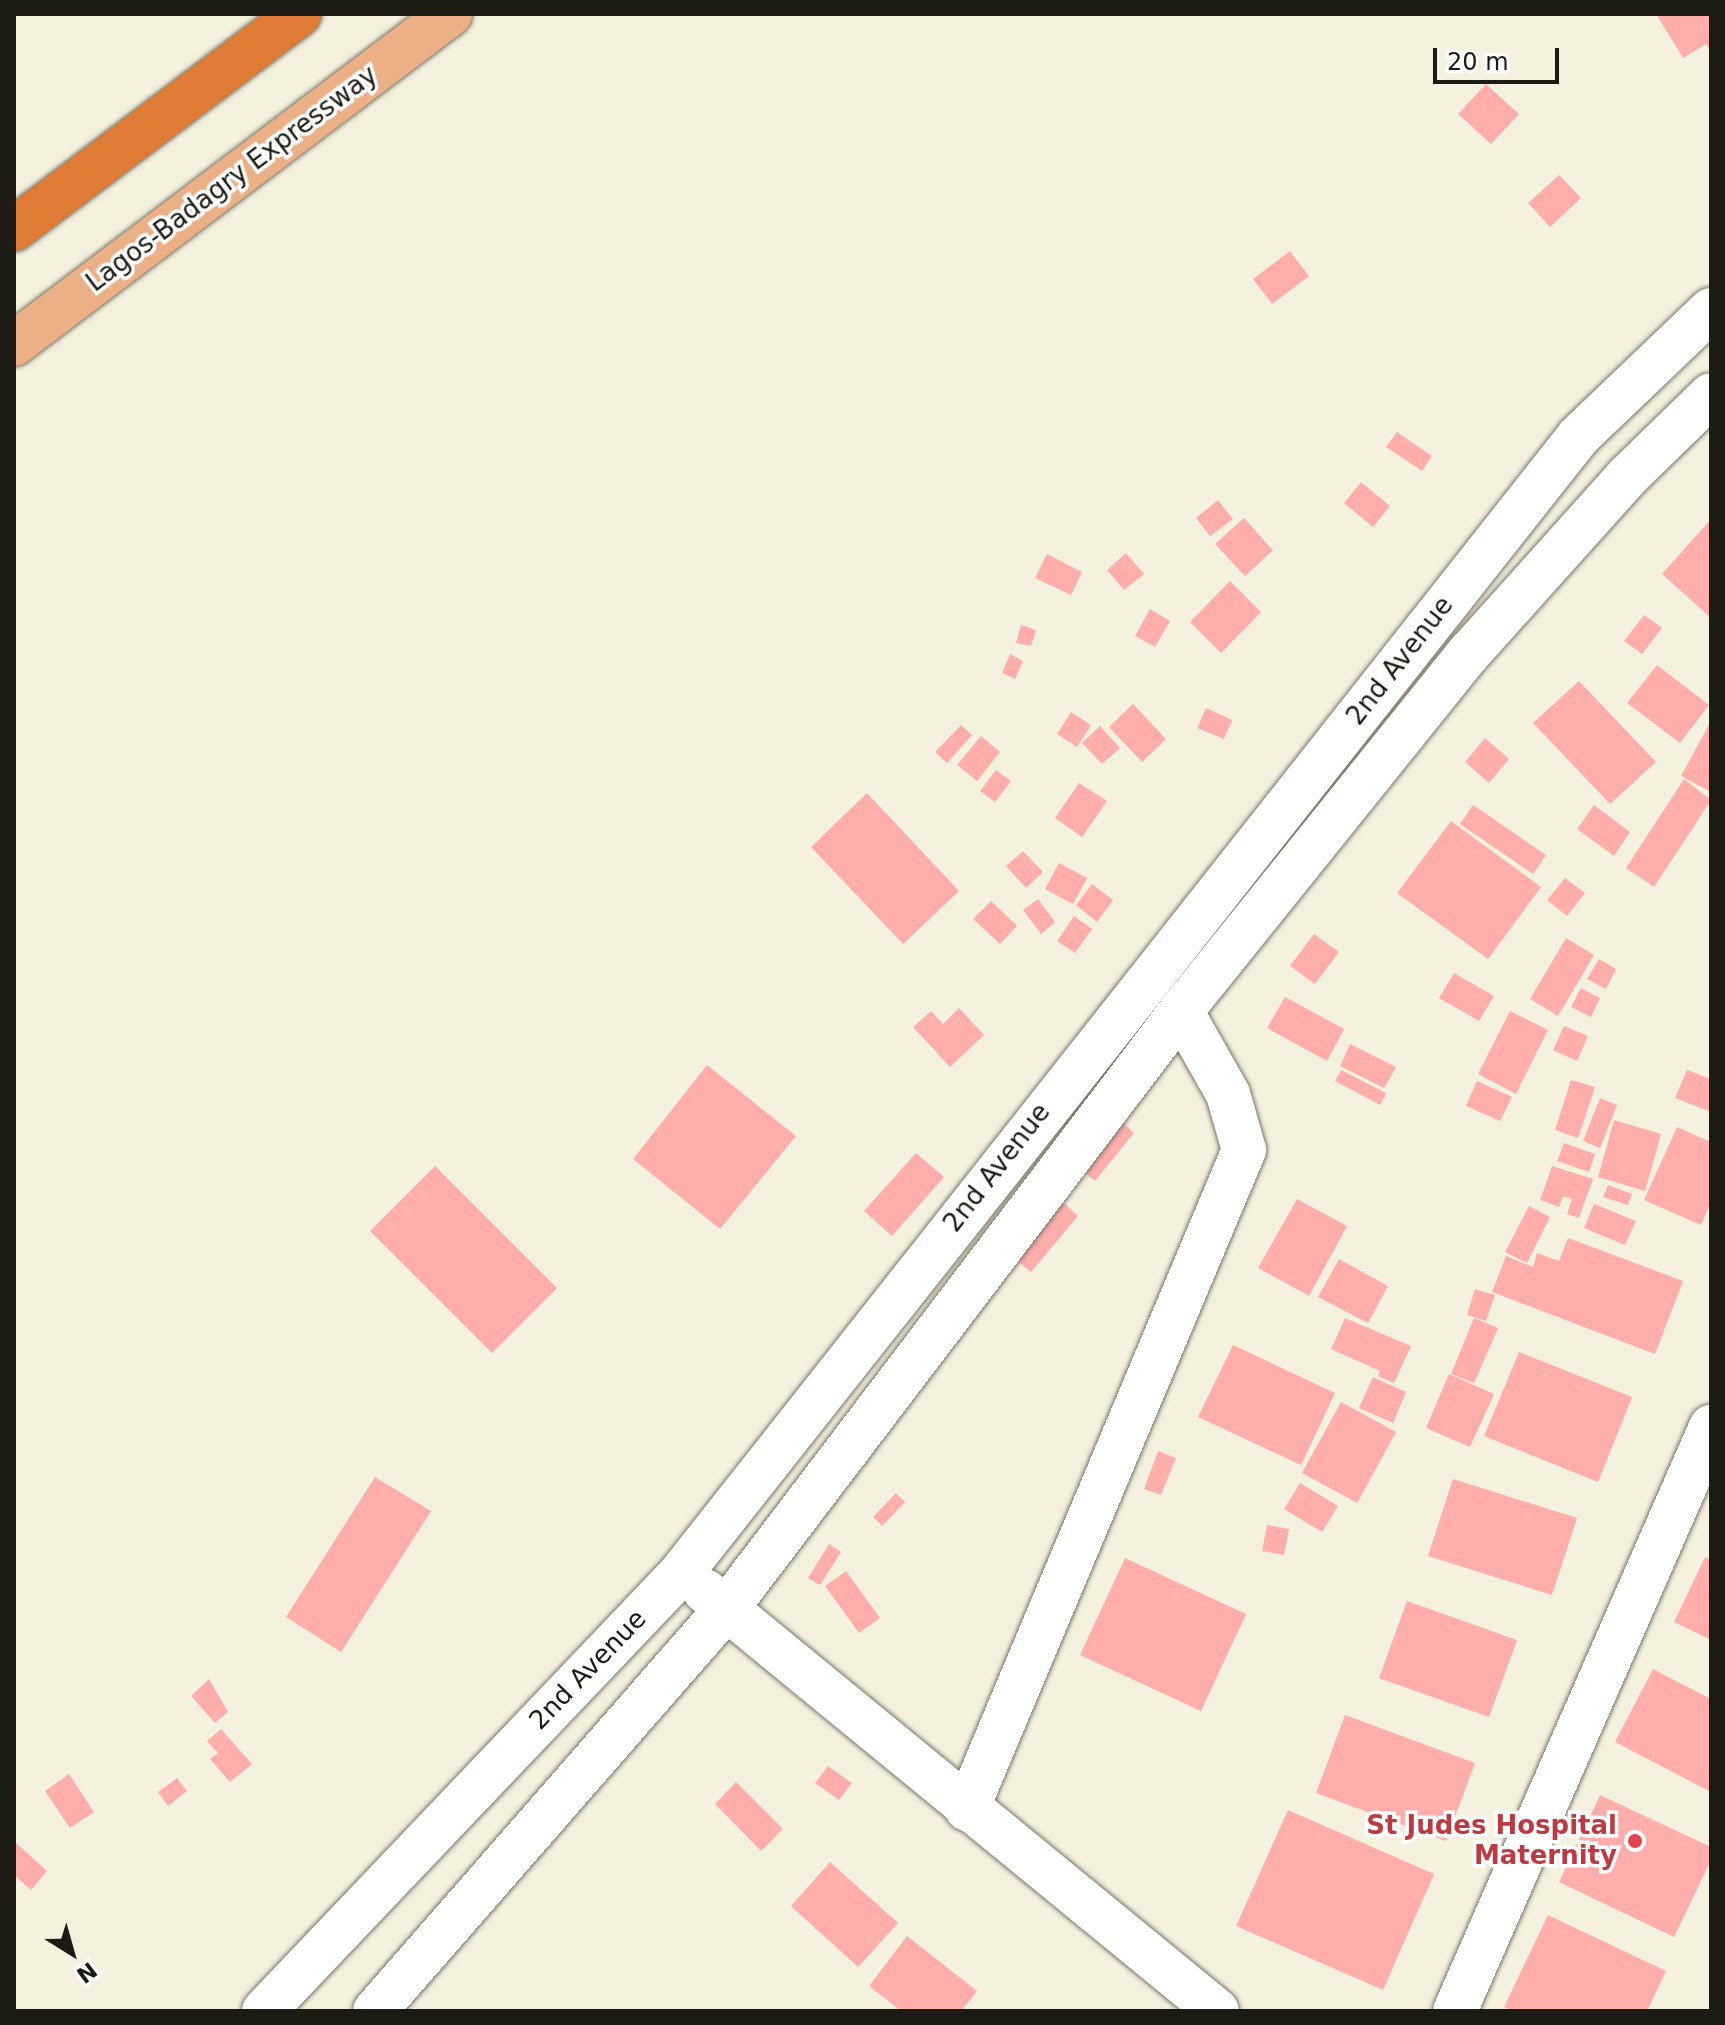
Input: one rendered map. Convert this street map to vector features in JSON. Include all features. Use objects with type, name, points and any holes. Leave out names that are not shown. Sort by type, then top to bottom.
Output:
[{"type":"highway","points":[[14,229],[299,14]]},
{"type":"main road","name":"Lagos-Badagry Expressway","points":[[14,344],[450,14]]},
{"type":"street","name":"2nd Avenue","points":[[264,2011],[681,1573],[1578,437],[1711,310]]},
{"type":"street","name":"2nd Avenue","points":[[375,2011],[727,1608],[1181,1011],[1470,652],[1627,477],[1711,395]]},
{"type":"street","points":[[967,1809],[1244,1150],[1228,1094],[1181,1011]]},
{"type":"street","points":[[1455,2011],[1711,1427]]},
{"type":"street","points":[[681,1573],[1217,2011]]},
{"type":"building","points":[[1656,14],[1711,14],[1711,51],[1706,44],[1683,58]]},
{"type":"building","points":[[1486,84],[1519,114],[1491,144],[1458,114]]},
{"type":"building","points":[[1559,175],[1581,198],[1550,227],[1528,203]]},
{"type":"building","points":[[1290,251],[1309,276],[1272,304],[1253,279]]},
{"type":"building","points":[[1397,432],[1432,456],[1422,471],[1386,447]]},
{"type":"building","points":[[1361,482],[1390,506],[1373,527],[1344,503]]},
{"type":"building","points":[[1218,500],[1233,519],[1210,536],[1196,518]]},
{"type":"building","points":[[1244,518],[1273,550],[1245,576],[1215,544]]},
{"type":"building","points":[[1711,519],[1711,618],[1662,574]]},
{"type":"building","points":[[1126,553],[1144,574],[1124,590],[1107,570]]},
{"type":"building","points":[[1047,554],[1082,572],[1071,595],[1035,578]]},
{"type":"building","points":[[1230,581],[1261,612],[1221,653],[1190,622]]},
{"type":"building","points":[[1150,609],[1170,621],[1155,647],[1135,636]]},
{"type":"building","points":[[1644,615],[1662,628],[1642,654],[1624,641]]},
{"type":"building","points":[[1021,625],[1036,630],[1031,646],[1016,643]]},
{"type":"building","points":[[1010,654],[1023,661],[1015,679],[1002,673]]},
{"type":"building","points":[[1657,665],[1709,705],[1680,743],[1627,703]]},
{"type":"building","points":[[1579,681],[1656,762],[1610,804],[1533,723]]},
{"type":"building","points":[[1133,704],[1166,739],[1142,762],[1109,727]]},
{"type":"building","points":[[1206,708],[1232,720],[1224,739],[1197,728]]},
{"type":"building","points":[[1071,712],[1091,725],[1077,747],[1057,734]]},
{"type":"building","points":[[1711,721],[1711,792],[1681,776]]},
{"type":"building","points":[[961,725],[972,735],[947,763],[935,752]]},
{"type":"building","points":[[1100,726],[1120,748],[1102,764],[1082,743]]},
{"type":"building","points":[[981,736],[1000,752],[977,781],[957,765]]},
{"type":"building","points":[[1485,738],[1509,759],[1489,783],[1465,762]]},
{"type":"building","points":[[996,770],[1011,781],[995,802],[980,791]]},
{"type":"building","points":[[1684,779],[1711,800],[1654,887],[1626,868]]},
{"type":"building","points":[[1079,783],[1107,801],[1082,837],[1055,818]]},
{"type":"building","points":[[867,793],[959,891],[903,944],[811,847]]},
{"type":"building","points":[[1473,805],[1546,855],[1533,874],[1460,824]]},
{"type":"building","points":[[1594,805],[1630,832],[1614,856],[1577,829]]},
{"type":"building","points":[[1451,821],[1541,887],[1488,959],[1397,893]]},
{"type":"building","points":[[1023,851],[1043,872],[1026,888],[1006,866]]},
{"type":"building","points":[[1059,863],[1087,878],[1073,904],[1045,889]]},
{"type":"building","points":[[1565,878],[1585,893],[1567,916],[1547,900]]},
{"type":"building","points":[[1092,884],[1113,900],[1097,922],[1076,905]]},
{"type":"building","points":[[1038,899],[1055,922],[1041,934],[1023,910]]},
{"type":"building","points":[[991,901],[1017,926],[1000,944],[973,919]]},
{"type":"building","points":[[1074,916],[1092,929],[1075,953],[1057,941]]},
{"type":"building","points":[[1314,934],[1339,952],[1315,984],[1290,966]]},
{"type":"building","points":[[1566,938],[1594,955],[1558,1016],[1530,999]]},
{"type":"building","points":[[1599,959],[1616,969],[1606,989],[1587,979]]},
{"type":"building","points":[[1454,973],[1494,996],[1479,1021],[1439,998]]},
{"type":"building","points":[[1581,988],[1600,998],[1591,1017],[1571,1007]]},
{"type":"building","points":[[1285,997],[1344,1029],[1327,1061],[1267,1028]]},
{"type":"building","points":[[959,1008],[984,1035],[950,1067],[913,1027],[931,1011],[943,1024]]},
{"type":"building","points":[[1510,1011],[1548,1030],[1516,1094],[1478,1074]]},
{"type":"building","points":[[1564,1026],[1588,1036],[1577,1061],[1553,1050]]},
{"type":"building","points":[[1350,1044],[1396,1067],[1384,1088],[1340,1066]]},
{"type":"building","points":[[707,1065],[796,1136],[720,1229],[633,1159]]},
{"type":"building","points":[[1341,1070],[1386,1093],[1380,1105],[1335,1081]]},
{"type":"building","points":[[1687,1070],[1711,1079],[1711,1112],[1675,1098]]},
{"type":"building","points":[[1571,1080],[1595,1087],[1578,1138],[1555,1130]]},
{"type":"building","points":[[1477,1081],[1512,1097],[1500,1121],[1466,1106]]},
{"type":"building","points":[[1600,1098],[1617,1105],[1600,1148],[1583,1141]]},
{"type":"building","points":[[1115,1116],[1134,1133],[1095,1181],[1074,1164]]},
{"type":"building","points":[[1614,1120],[1661,1134],[1645,1191],[1598,1177]]},
{"type":"building","points":[[1677,1127],[1711,1142],[1711,1202],[1701,1225],[1644,1200]]},
{"type":"building","points":[[1564,1143],[1595,1154],[1589,1172],[1557,1161]]},
{"type":"building","points":[[916,1153],[944,1177],[892,1236],[864,1211]]},
{"type":"building","points":[[435,1166],[557,1288],[492,1353],[370,1231]]},
{"type":"building","points":[[1552,1166],[1593,1179],[1579,1218],[1567,1214],[1572,1199],[1563,1196],[1559,1207],[1540,1200]]},
{"type":"building","points":[[1608,1185],[1632,1194],[1628,1205],[1603,1197]]},
{"type":"building","points":[[1297,1199],[1347,1226],[1309,1296],[1258,1268]]},
{"type":"building","points":[[1064,1203],[1078,1216],[1031,1272],[1015,1259]]},
{"type":"building","points":[[1594,1204],[1636,1221],[1625,1245],[1584,1228]]},
{"type":"building","points":[[1529,1206],[1550,1217],[1527,1263],[1505,1252]]},
{"type":"building","points":[[1568,1238],[1683,1281],[1655,1354],[1492,1292],[1506,1256],[1533,1267],[1537,1253],[1559,1261]]},
{"type":"building","points":[[1339,1259],[1388,1286],[1368,1323],[1318,1297]]},
{"type":"building","points":[[1475,1289],[1495,1295],[1486,1321],[1467,1315]]},
{"type":"building","points":[[1345,1318],[1411,1346],[1394,1383],[1378,1376],[1380,1371],[1331,1349]]},
{"type":"building","points":[[1474,1318],[1498,1328],[1474,1383],[1451,1374]]},
{"type":"building","points":[[1233,1345],[1335,1393],[1301,1465],[1198,1417]]},
{"type":"building","points":[[1519,1352],[1632,1397],[1598,1482],[1484,1436]]},
{"type":"building","points":[[1449,1374],[1494,1394],[1470,1447],[1426,1428]]},
{"type":"building","points":[[1373,1377],[1406,1392],[1393,1423],[1359,1408]]},
{"type":"building","points":[[1341,1402],[1396,1432],[1357,1503],[1302,1473]]},
{"type":"building","points":[[1158,1451],[1176,1458],[1161,1495],[1144,1489]]},
{"type":"building","points":[[375,1477],[431,1511],[341,1652],[286,1617]]},
{"type":"building","points":[[1453,1479],[1577,1518],[1552,1595],[1428,1556]]},
{"type":"building","points":[[1300,1483],[1338,1506],[1322,1532],[1284,1509]]},
{"type":"building","points":[[896,1493],[905,1502],[882,1526],[873,1517]]},
{"type":"building","points":[[1267,1525],[1289,1529],[1284,1555],[1262,1551]]},
{"type":"building","points":[[829,1544],[841,1552],[820,1585],[808,1578]]},
{"type":"building","points":[[1705,1557],[1711,1560],[1711,1640],[1674,1622]]},
{"type":"building","points":[[1125,1558],[1246,1614],[1201,1711],[1080,1655]]},
{"type":"building","points":[[846,1571],[880,1618],[859,1633],[825,1586]]},
{"type":"building","points":[[1407,1601],[1517,1640],[1489,1717],[1379,1678]]},
{"type":"building","points":[[1653,1669],[1711,1699],[1711,1792],[1615,1742]]},
{"type":"building","points":[[209,1679],[228,1712],[215,1723],[191,1696]]},
{"type":"building","points":[[1345,1715],[1475,1763],[1446,1841],[1316,1793]]},
{"type":"building","points":[[221,1729],[252,1764],[230,1782],[210,1759],[218,1753],[207,1741]]},
{"type":"building","points":[[828,1766],[852,1783],[839,1800],[815,1783]]},
{"type":"building","points":[[69,1774],[94,1812],[70,1828],[45,1791]]},
{"type":"building","points":[[177,1778],[187,1791],[168,1806],[158,1792]]},
{"type":"building","points":[[736,1782],[783,1829],[761,1851],[715,1804]]},
{"type":"building","points":[[1600,1795],[1711,1847],[1711,1860],[1674,1937],[1559,1882]]},
{"type":"building","points":[[1288,1810],[1434,1874],[1383,1990],[1236,1926]]},
{"type":"building","points":[[14,1841],[47,1871],[31,1890],[14,1875]]},
{"type":"building","points":[[830,1862],[898,1923],[858,1967],[791,1906]]},
{"type":"building","points":[[1548,1915],[1666,1971],[1647,2011],[1514,2011],[1504,2007]]},
{"type":"building","points":[[907,1936],[977,1991],[961,2011],[901,2011],[869,1986]]},
{"type":"place","name":"St Judes Hospital Maternity","points":[[1635,1841]]}]
